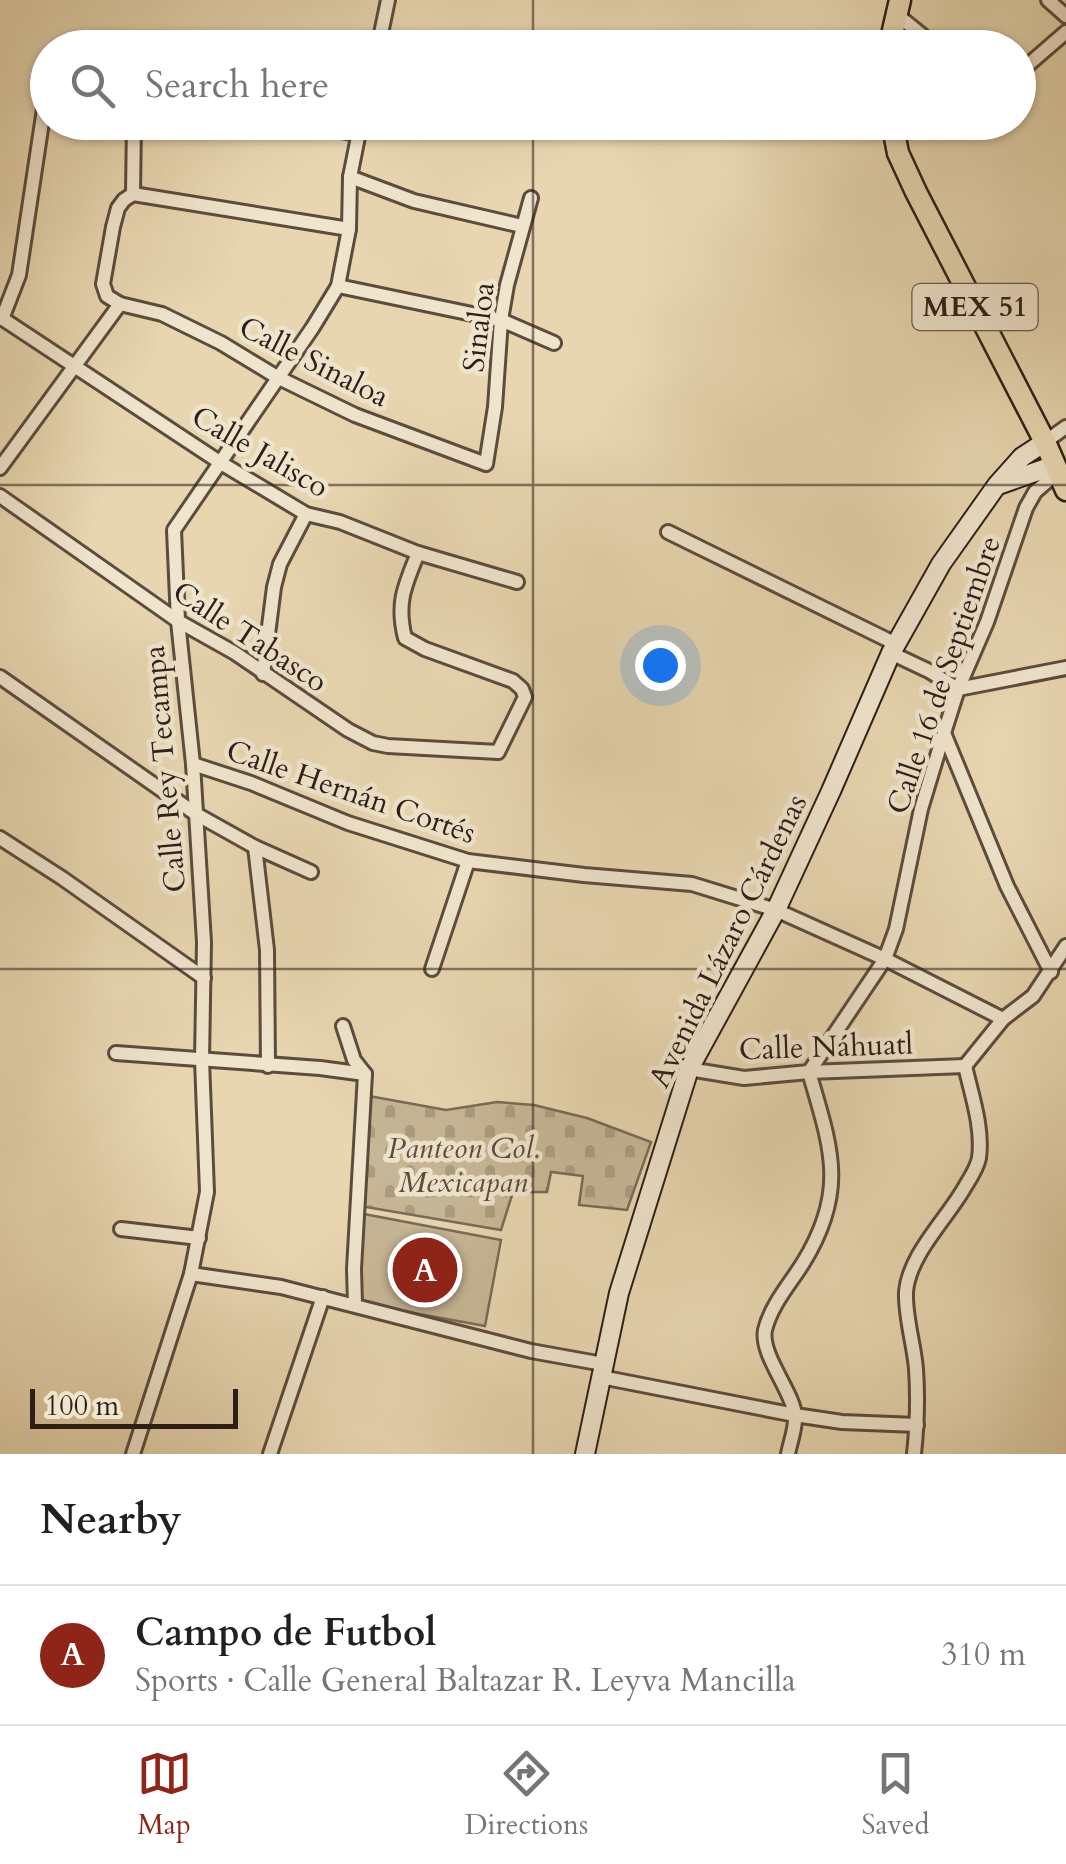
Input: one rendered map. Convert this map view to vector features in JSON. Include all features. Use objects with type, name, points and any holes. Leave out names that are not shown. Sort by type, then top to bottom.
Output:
[{"type":"main road","name":"MEX 51","points":[[895,140],[916,192],[1060,476]]},
{"type":"main road","name":"Avenida Lázaro Cárdenas","points":[[585,1454],[619,1293],[689,1070],[776,910],[894,648],[941,564],[997,485],[1022,458],[1045,442]]},
{"type":"main road","points":[[997,485],[1060,476]]},
{"type":"street","points":[[382,30],[388,0]]},
{"type":"street","points":[[1048,0],[1066,16]]},
{"type":"street","points":[[898,7],[920,30]]},
{"type":"street","points":[[1036,58],[1066,32]]},
{"type":"street","points":[[1,318],[19,275],[39,140]]},
{"type":"street","points":[[132,194],[134,140]]},
{"type":"street","name":"Calle Rey Tecampa","points":[[133,1454],[190,1274],[207,1192],[202,1060],[204,942],[174,530],[338,286],[349,229],[350,176],[358,140]]},
{"type":"street","points":[[350,176],[414,201],[522,226]]},
{"type":"street","points":[[0,468],[120,304],[107,296],[103,284],[118,208],[132,194],[349,229]]},
{"type":"street","name":"Sinaloa","points":[[486,464],[495,407],[501,320],[532,198]]},
{"type":"street","points":[[338,286],[501,320],[554,343]]},
{"type":"street","name":"Calle Sinaloa","points":[[120,304],[162,314],[355,415],[486,464]]},
{"type":"street","name":"Calle Jalisco","points":[[1,318],[221,463],[306,514],[517,582]]},
{"type":"street","points":[[1045,442],[1066,427]]},
{"type":"street","name":"Calle 16 de Septiembre","points":[[809,1072],[885,958],[896,929],[921,809],[958,690],[987,622],[1026,508],[1036,492],[1060,476]]},
{"type":"street","name":"Calle Tabasco","points":[[0,496],[178,621],[235,653],[348,730],[388,746],[498,752],[524,697],[522,688],[405,638],[400,617],[402,592],[418,553]]},
{"type":"street","points":[[263,674],[280,564],[306,514]]},
{"type":"street","points":[[668,532],[854,621],[958,690],[1066,668]]},
{"type":"street","points":[[0,677],[196,814],[310,872]]},
{"type":"street","points":[[944,734],[1007,886],[1050,972]]},
{"type":"street","name":"Calle Hernán Cortés","points":[[193,764],[348,823],[468,861],[692,884],[776,910],[885,958],[1003,1019]]},
{"type":"street","points":[[0,838],[204,978]]},
{"type":"street","points":[[255,847],[267,950],[268,1066]]},
{"type":"street","points":[[432,969],[468,861]]},
{"type":"street","points":[[914,1454],[916,1369],[906,1294],[911,1271],[978,1163],[978,1124],[965,1066],[1003,1019],[1033,996],[1066,946]]},
{"type":"street","points":[[343,1026],[354,1060],[364,1074],[355,1304]]},
{"type":"street","points":[[116,1053],[364,1074]]},
{"type":"street","name":"Calle Náhuatl","points":[[689,1070],[744,1078],[965,1066]]},
{"type":"street","points":[[788,1454],[795,1415],[765,1342],[765,1330],[777,1303],[818,1238],[829,1205],[833,1176],[829,1143],[809,1072]]},
{"type":"street","points":[[121,1229],[199,1238]]},
{"type":"street","points":[[190,1274],[281,1286],[602,1370],[795,1415],[842,1422],[917,1425]]},
{"type":"street","points":[[270,1454],[323,1297]]},
{"type":"green space","name":"Panteon Col. Mexicapan","points":[[369,1096],[446,1110],[497,1102],[534,1105],[587,1118],[651,1142],[627,1210],[579,1205],[583,1176],[551,1172],[547,1192],[513,1192],[501,1230],[360,1206]]},
{"type":"green space","points":[[364,1214],[501,1240],[485,1326],[348,1301]]},
{"type":"place","name":"Campo de Futbol","points":[[425,1270]]}]
